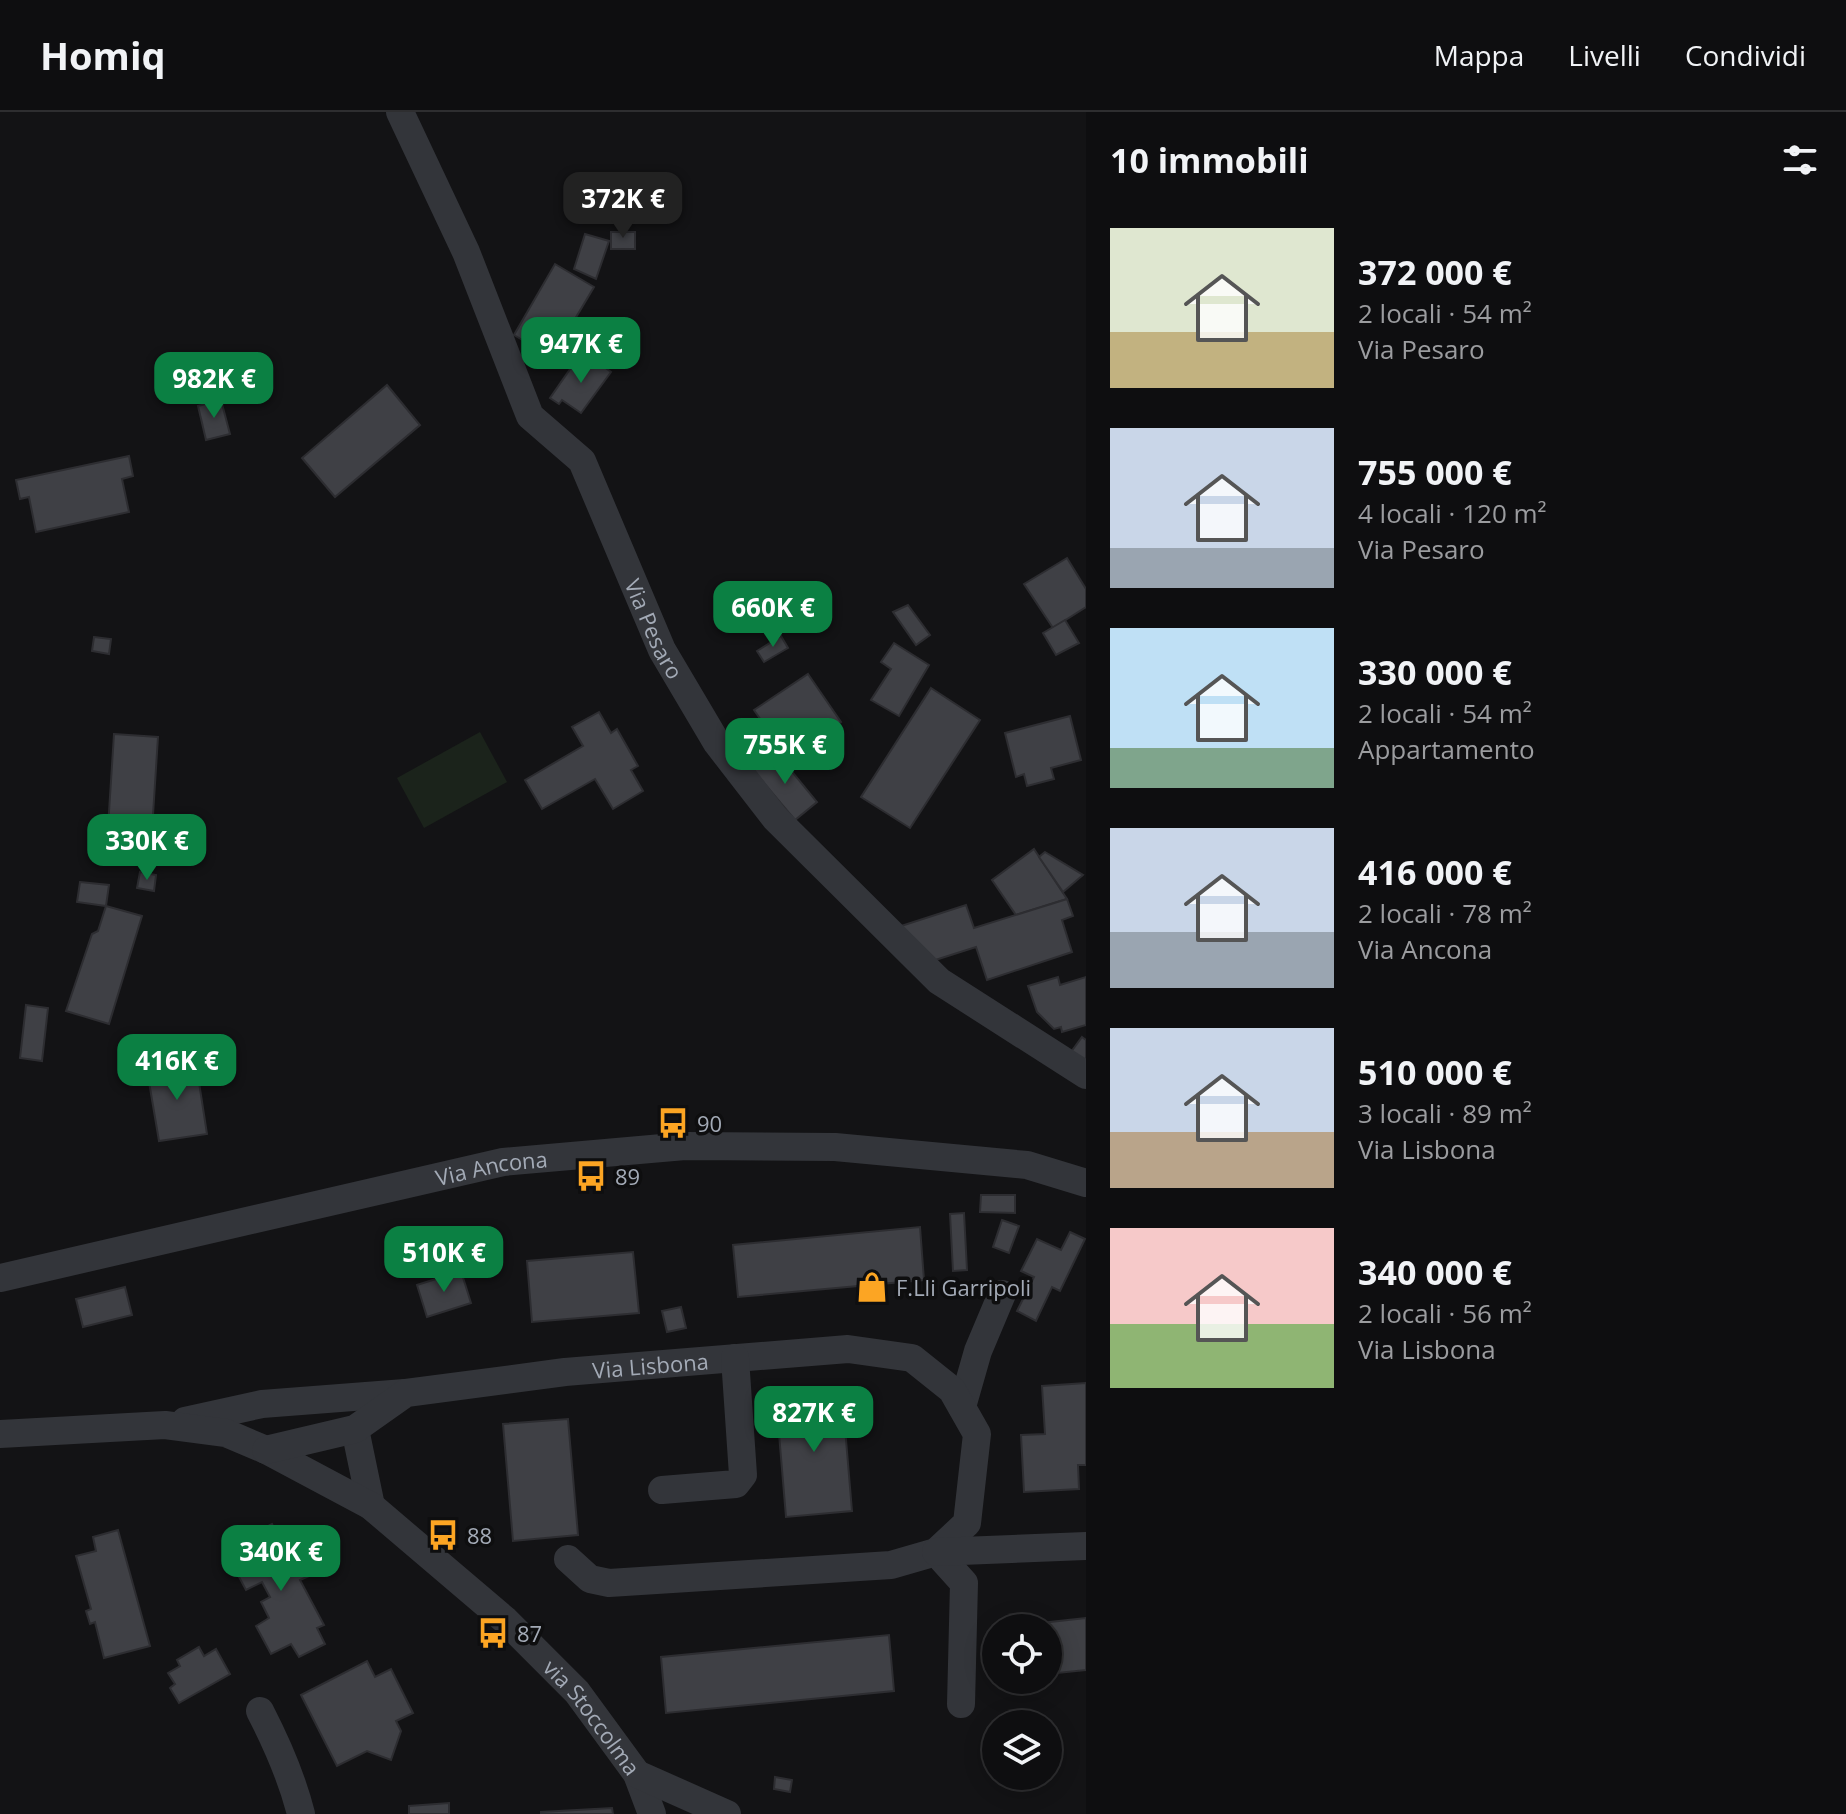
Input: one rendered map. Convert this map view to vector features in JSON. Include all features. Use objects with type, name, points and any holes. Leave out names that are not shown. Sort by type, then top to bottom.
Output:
[{"type":"street","name":"Via Pesaro","points":[[400,112],[466,252],[530,416],[582,461],[662,650],[717,743],[775,818],[939,981],[1086,1075]]},
{"type":"street","name":"Via Ancona","points":[[0,1278],[503,1162],[670,1147],[850,1148],[1027,1165],[1086,1183]]},
{"type":"street","points":[[962,1407],[978,1351],[1002,1294]]},
{"type":"street","name":"Via Lisbona","points":[[266,1450],[355,1429],[406,1393],[565,1372],[848,1349],[912,1358],[952,1390],[977,1434],[967,1523],[936,1552]]},
{"type":"street","points":[[662,1490],[736,1484],[743,1475],[735,1358]]},
{"type":"street","points":[[0,1434],[165,1425],[262,1404],[406,1393]]},
{"type":"street","points":[[165,1425],[226,1433],[266,1450],[371,1506]]},
{"type":"street","points":[[355,1429],[371,1506]]},
{"type":"street","name":"via Stoccolma","points":[[371,1506],[505,1620],[577,1692],[637,1774],[652,1814]]},
{"type":"street","name":"Via Lisbona","points":[[568,1559],[590,1579],[609,1583],[891,1565],[936,1552],[1086,1546]]},
{"type":"street","points":[[936,1552],[964,1583],[961,1704]]},
{"type":"street","points":[[260,1711],[287,1768],[301,1814]]},
{"type":"street","points":[[637,1774],[727,1814]]},
{"type":"shaded area","points":[[480,732],[507,782],[424,828],[397,778]]},
{"type":"building","points":[[611,232],[635,232],[635,249],[611,249]]},
{"type":"building","points":[[585,234],[609,241],[596,279],[574,269]]},
{"type":"building","points":[[555,264],[594,287],[575,319],[580,322],[566,345],[545,333],[536,348],[514,335]]},
{"type":"building","points":[[595,360],[611,372],[581,413],[562,400],[559,404],[550,398],[573,365]]},
{"type":"building","points":[[387,385],[420,425],[335,497],[302,458]]},
{"type":"building","points":[[221,400],[230,434],[206,440],[198,406]]},
{"type":"building","points":[[129,456],[133,476],[122,479],[129,512],[36,532],[29,497],[20,499],[16,480]]},
{"type":"building","points":[[1067,558],[1086,589],[1086,607],[1053,628],[1024,584]]},
{"type":"building","points":[[908,605],[930,635],[916,645],[893,612]]},
{"type":"building","points":[[1065,620],[1079,643],[1056,655],[1043,633]]},
{"type":"building","points":[[781,636],[788,648],[764,662],[757,651]]},
{"type":"building","points":[[94,637],[111,639],[109,654],[92,651]]},
{"type":"building","points":[[894,643],[929,665],[899,716],[871,700],[891,669],[881,662]]},
{"type":"building","points":[[808,674],[841,722],[787,758],[754,710]]},
{"type":"building","points":[[931,688],[980,720],[910,828],[861,797]]},
{"type":"building","points":[[599,712],[611,733],[617,729],[638,766],[631,770],[643,791],[613,809],[595,779],[542,809],[525,780],[583,746],[572,727]]},
{"type":"building","points":[[1070,716],[1081,760],[1051,768],[1054,779],[1027,786],[1024,774],[1016,777],[1005,733]]},
{"type":"building","points":[[114,734],[158,737],[151,846],[107,843]]},
{"type":"building","points":[[775,751],[817,802],[795,820],[753,770]]},
{"type":"building","points":[[1034,849],[1067,899],[1016,915],[992,880]]},
{"type":"building","points":[[1045,852],[1083,875],[1063,892],[1039,857]]},
{"type":"building","points":[[140,872],[156,875],[154,891],[137,888]]},
{"type":"building","points":[[80,882],[109,885],[106,906],[77,902]]},
{"type":"building","points":[[1067,899],[1073,916],[1062,920],[1072,952],[987,980],[976,947],[929,962],[898,927],[966,905],[974,928]]},
{"type":"building","points":[[106,906],[142,916],[109,1024],[66,1011],[92,934],[98,931]]},
{"type":"building","points":[[1058,977],[1060,985],[1086,977],[1086,1025],[1062,1032],[1061,1027],[1054,1029],[1037,1012],[1028,986]]},
{"type":"building","points":[[26,1005],[48,1008],[42,1061],[20,1058]]},
{"type":"building","points":[[1082,1037],[1086,1040],[1086,1063],[1071,1052]]},
{"type":"building","points":[[196,1063],[207,1134],[159,1141],[147,1070]]},
{"type":"building","points":[[981,1195],[1015,1195],[1015,1213],[980,1212]]},
{"type":"building","points":[[964,1213],[967,1270],[953,1271],[950,1214]]},
{"type":"building","points":[[1002,1220],[1019,1226],[1009,1253],[993,1247]]},
{"type":"building","points":[[920,1227],[924,1280],[738,1297],[733,1245]]},
{"type":"building","points":[[1070,1232],[1085,1239],[1060,1291],[1052,1287],[1036,1321],[1017,1311],[1034,1277],[1021,1271],[1037,1239],[1061,1250]]},
{"type":"building","points":[[633,1252],[639,1313],[532,1322],[527,1261]]},
{"type":"building","points":[[461,1271],[471,1303],[427,1317],[417,1285]]},
{"type":"building","points":[[125,1287],[132,1315],[83,1327],[76,1299]]},
{"type":"building","points":[[681,1307],[686,1328],[667,1332],[662,1311]]},
{"type":"building","points":[[1086,1383],[1086,1465],[1078,1465],[1079,1489],[1024,1492],[1021,1435],[1045,1434],[1042,1386]]},
{"type":"building","points":[[842,1392],[852,1511],[786,1517],[776,1398]]},
{"type":"building","points":[[568,1419],[578,1535],[513,1541],[503,1424]]},
{"type":"building","points":[[272,1524],[278,1536],[286,1532],[309,1576],[300,1580],[324,1625],[317,1628],[325,1644],[299,1657],[291,1644],[271,1654],[256,1626],[269,1618],[261,1602],[270,1597],[262,1582],[246,1590],[231,1562],[259,1547],[252,1534]]},
{"type":"building","points":[[118,1530],[150,1646],[104,1658],[95,1622],[90,1624],[86,1611],[91,1609],[76,1556],[96,1551],[93,1537]]},
{"type":"building","points":[[1086,1618],[1086,1670],[1062,1673],[1062,1621]]},
{"type":"building","points":[[889,1635],[894,1691],[666,1713],[661,1657]]},
{"type":"building","points":[[199,1647],[204,1656],[216,1649],[230,1674],[179,1703],[170,1688],[175,1684],[168,1673],[180,1666],[177,1660]]},
{"type":"building","points":[[367,1661],[375,1677],[391,1669],[413,1713],[396,1721],[401,1731],[391,1760],[367,1751],[337,1766],[301,1695]]},
{"type":"building","points":[[775,1777],[792,1780],[790,1792],[774,1789]]},
{"type":"building","points":[[449,1803],[449,1814],[409,1814],[409,1806]]},
{"type":"building","points":[[612,1808],[613,1814],[541,1814],[541,1812]]},
{"type":"place","name":"90","points":[[673,1123]]},
{"type":"place","name":"89","points":[[591,1176]]},
{"type":"place","name":"F.Lli Garripoli","points":[[872,1287]]},
{"type":"place","name":"88","points":[[443,1535]]},
{"type":"place","name":"87","points":[[493,1633]]}]
